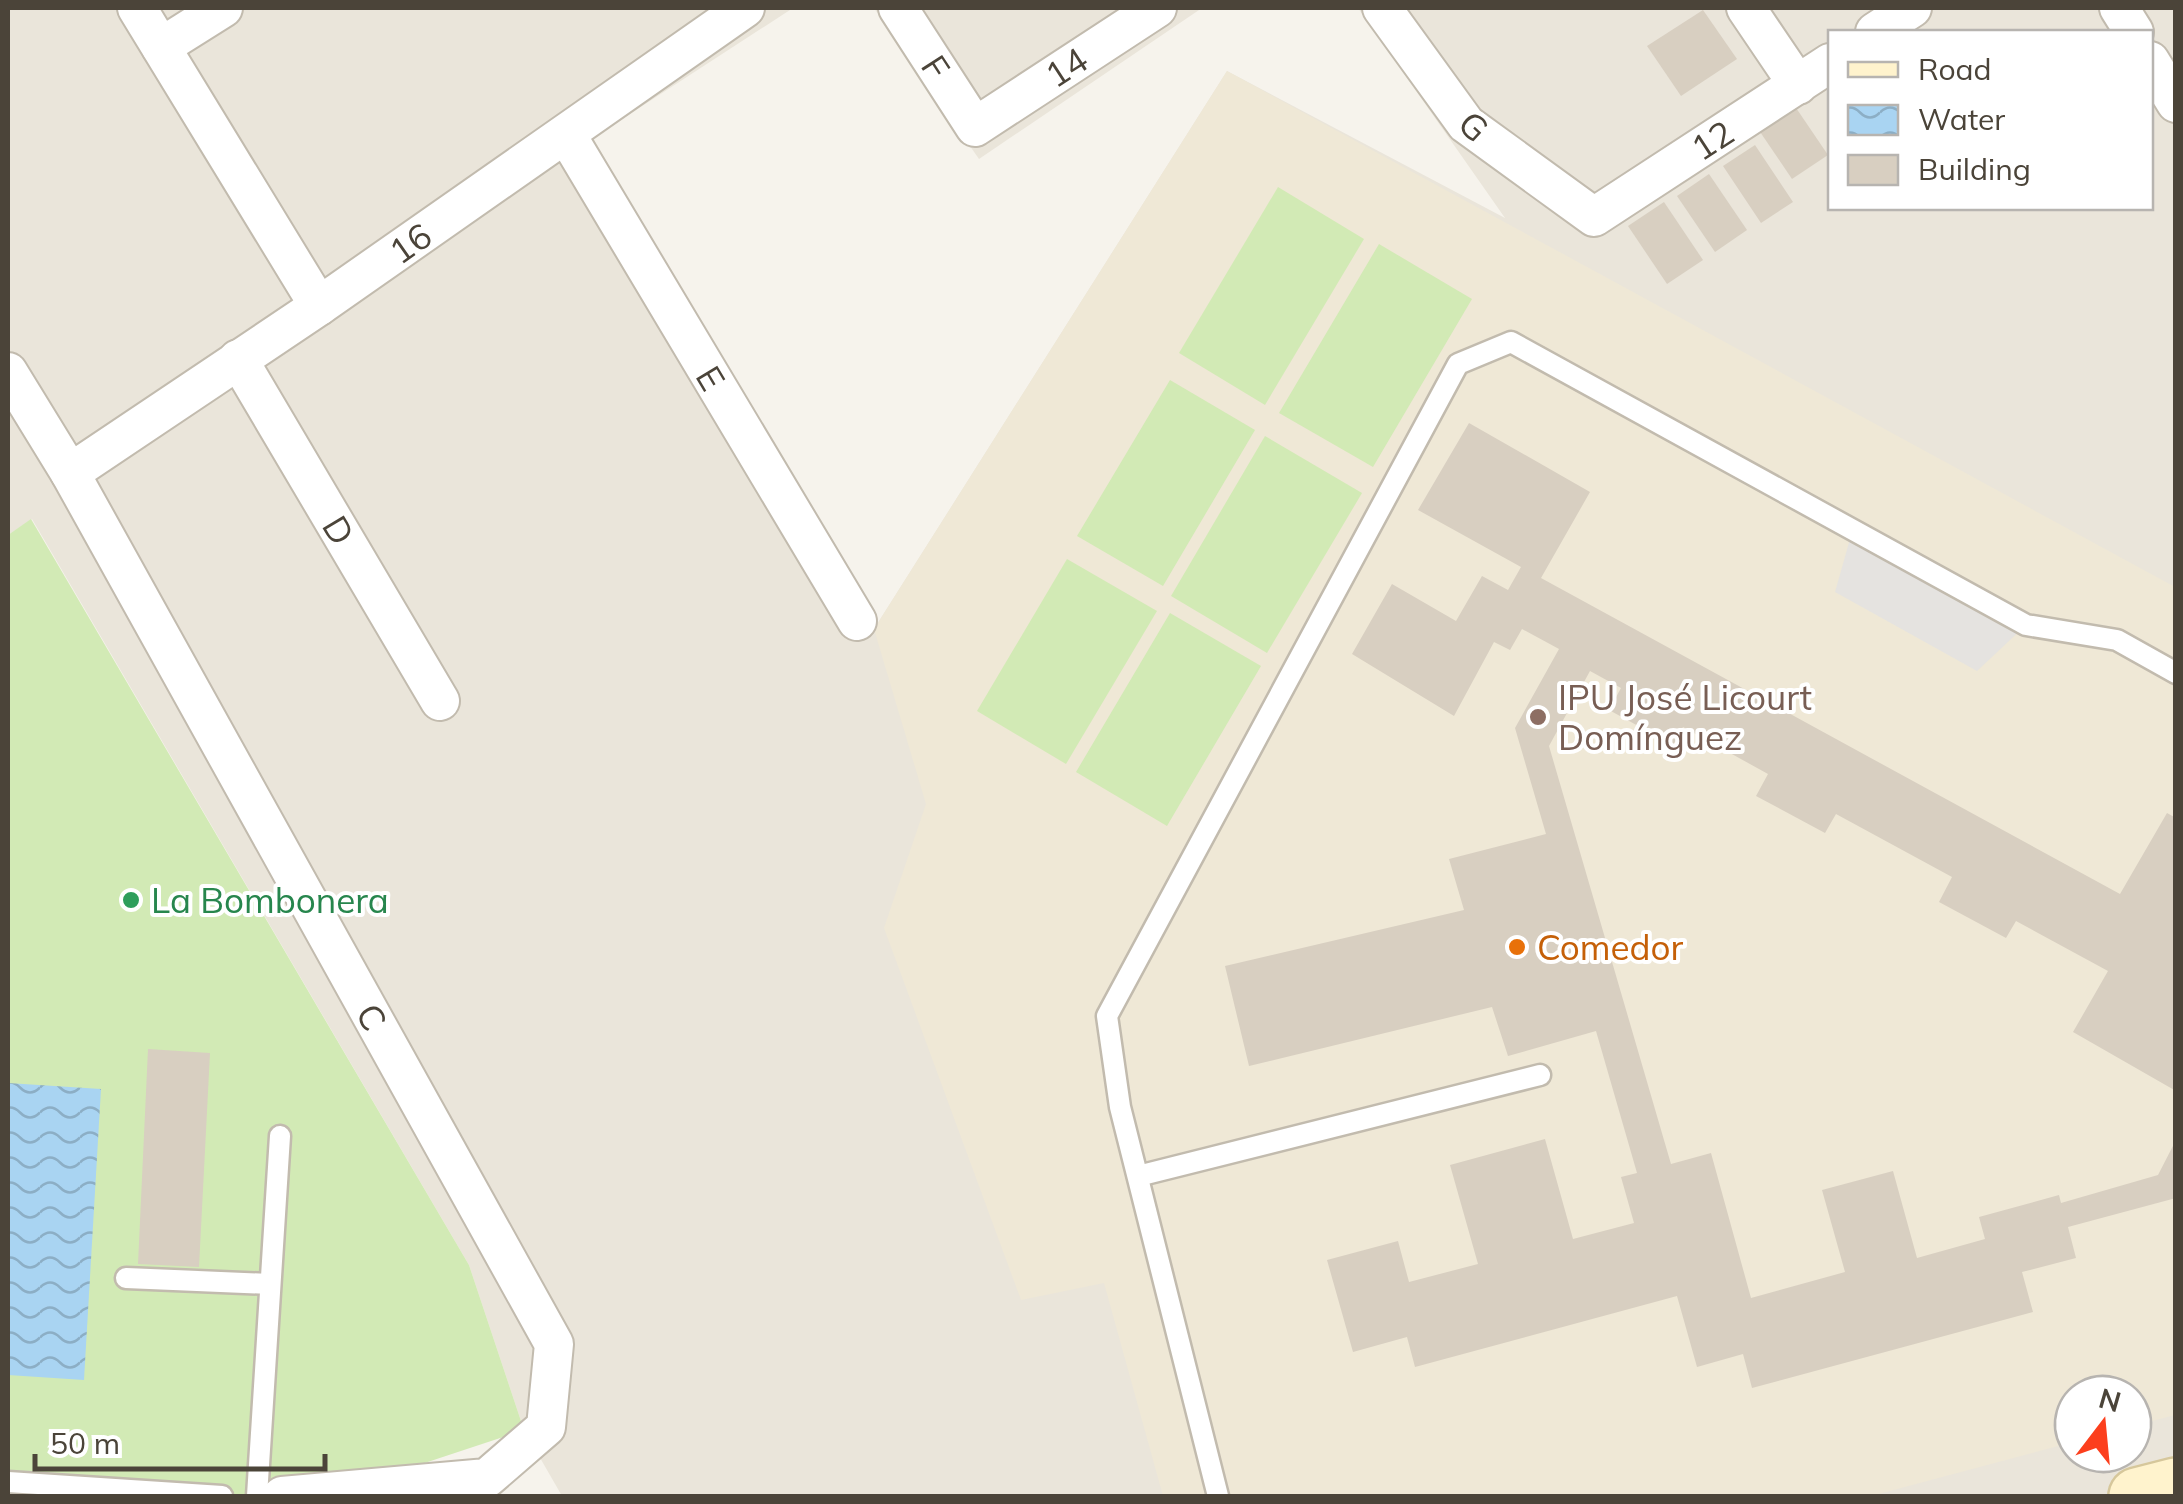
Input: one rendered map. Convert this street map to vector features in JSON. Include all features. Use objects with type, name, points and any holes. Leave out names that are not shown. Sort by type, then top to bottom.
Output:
[{"type":"main road","points":[[2137,1496],[2176,1486]]},
{"type":"street","points":[[137,8],[319,306]]},
{"type":"street","points":[[161,48],[223,8]]},
{"type":"street","name":"16","points":[[70,473],[319,306],[746,8]]},
{"type":"street","name":"F","points":[[898,8],[975,127]]},
{"type":"street","name":"14","points":[[975,127],[1157,8]]},
{"type":"street","name":"G","points":[[1382,8],[1466,124],[1594,216]]},
{"type":"street","points":[[1746,8],[1798,85]]},
{"type":"street","points":[[1878,30],[1912,8]]},
{"type":"street","points":[[2119,8],[2133,30]]},
{"type":"street","name":"12","points":[[1594,216],[1828,64]]},
{"type":"street","points":[[2153,65],[2176,102]]},
{"type":"street","name":"E","points":[[566,134],[857,621]]},
{"type":"street","name":"D","points":[[238,359],[440,701]]},
{"type":"street","name":"C","points":[[8,372],[70,473],[554,1344],[546,1427],[487,1478],[282,1496]]},
{"type":"lane","points":[[1218,1496],[1120,1108],[1107,1016],[1458,364],[1511,342],[2026,625],[2117,640],[2176,673]]},
{"type":"lane","points":[[1138,1176],[1540,1075]]},
{"type":"lane","points":[[257,1496],[280,1136]]},
{"type":"lane","points":[[126,1278],[270,1284]]},
{"type":"lane","points":[[8,1482],[222,1496]]},
{"type":"shaded area","points":[[8,8],[793,8],[593,138],[874,629],[1227,71],[1505,218],[1358,8],[2175,8],[2175,1496],[562,1496],[524,1430],[469,1265],[32,519],[8,535]]},
{"type":"shaded area","points":[[874,8],[1202,8],[979,159]]},
{"type":"shaded area","name":"IPU José Licourt Domínguez","points":[[1227,71],[2175,587],[2175,1415],[2153,1421],[2153,1374],[2053,1374],[2053,1447],[1871,1496],[1163,1496],[1104,1283],[1021,1300],[884,928],[926,804],[874,629]]},
{"type":"shaded area","points":[[1852,532],[2026,625],[1977,671],[1835,592]]},
{"type":"green space","points":[[1278,187],[1364,239],[1265,405],[1179,353]]},
{"type":"green space","points":[[1379,244],[1472,299],[1373,467],[1279,413]]},
{"type":"green space","points":[[1170,380],[1255,430],[1163,586],[1077,536]]},
{"type":"green space","points":[[1265,436],[1362,493],[1267,653],[1171,596]]},
{"type":"green space","name":"La Bombonera","points":[[31,519],[469,1265],[524,1430],[325,1496],[8,1496],[8,535]]},
{"type":"green space","points":[[1067,559],[1157,611],[1066,764],[977,711]]},
{"type":"green space","points":[[1170,613],[1261,666],[1167,826],[1076,772]]},
{"type":"water","points":[[8,1083],[101,1089],[84,1380],[8,1375]]},
{"type":"building","points":[[1703,10],[1737,59],[1681,96],[1647,46]]},
{"type":"building","points":[[1790,99],[1828,155],[1792,179],[1754,123]]},
{"type":"building","points":[[1755,145],[1793,202],[1761,223],[1723,166]]},
{"type":"building","points":[[1709,174],[1747,230],[1715,252],[1677,196]]},
{"type":"building","points":[[1664,202],[1703,260],[1667,284],[1628,226]]},
{"type":"building","points":[[1469,423],[1590,492],[1541,578],[2120,894],[2167,813],[2176,818],[2176,1091],[2073,1032],[2108,971],[2016,921],[2006,938],[1939,902],[1952,877],[1836,814],[1825,833],[1756,796],[1768,774],[1683,727],[1673,745],[1609,710],[1621,688],[1590,671],[1549,746],[1671,1164],[1711,1153],[1751,1298],[1845,1272],[1822,1190],[1893,1171],[1917,1258],[1985,1239],[1979,1217],[2059,1195],[2061,1203],[2158,1175],[2176,1140],[2176,1198],[2068,1227],[2076,1258],[2022,1272],[2033,1312],[1752,1388],[1743,1354],[1697,1367],[1677,1296],[1415,1367],[1407,1337],[1353,1352],[1327,1260],[1398,1241],[1409,1282],[1478,1264],[1450,1165],[1545,1139],[1573,1239],[1634,1223],[1621,1177],[1637,1173],[1596,1031],[1508,1056],[1492,1007],[1249,1066],[1225,966],[1464,910],[1449,859],[1546,834],[1515,728],[1559,649],[1522,629],[1510,650],[1494,642],[1454,716],[1352,654],[1392,584],[1456,621],[1482,576],[1508,590],[1521,567],[1418,510]]},
{"type":"building","points":[[148,1049],[210,1053],[199,1267],[138,1264]]},
{"type":"place","name":"IPU José Licourt Domínguez","points":[[1538,717]]},
{"type":"place","name":"La Bombonera","points":[[131,900]]},
{"type":"place","name":"Comedor","points":[[1517,947]]}]
